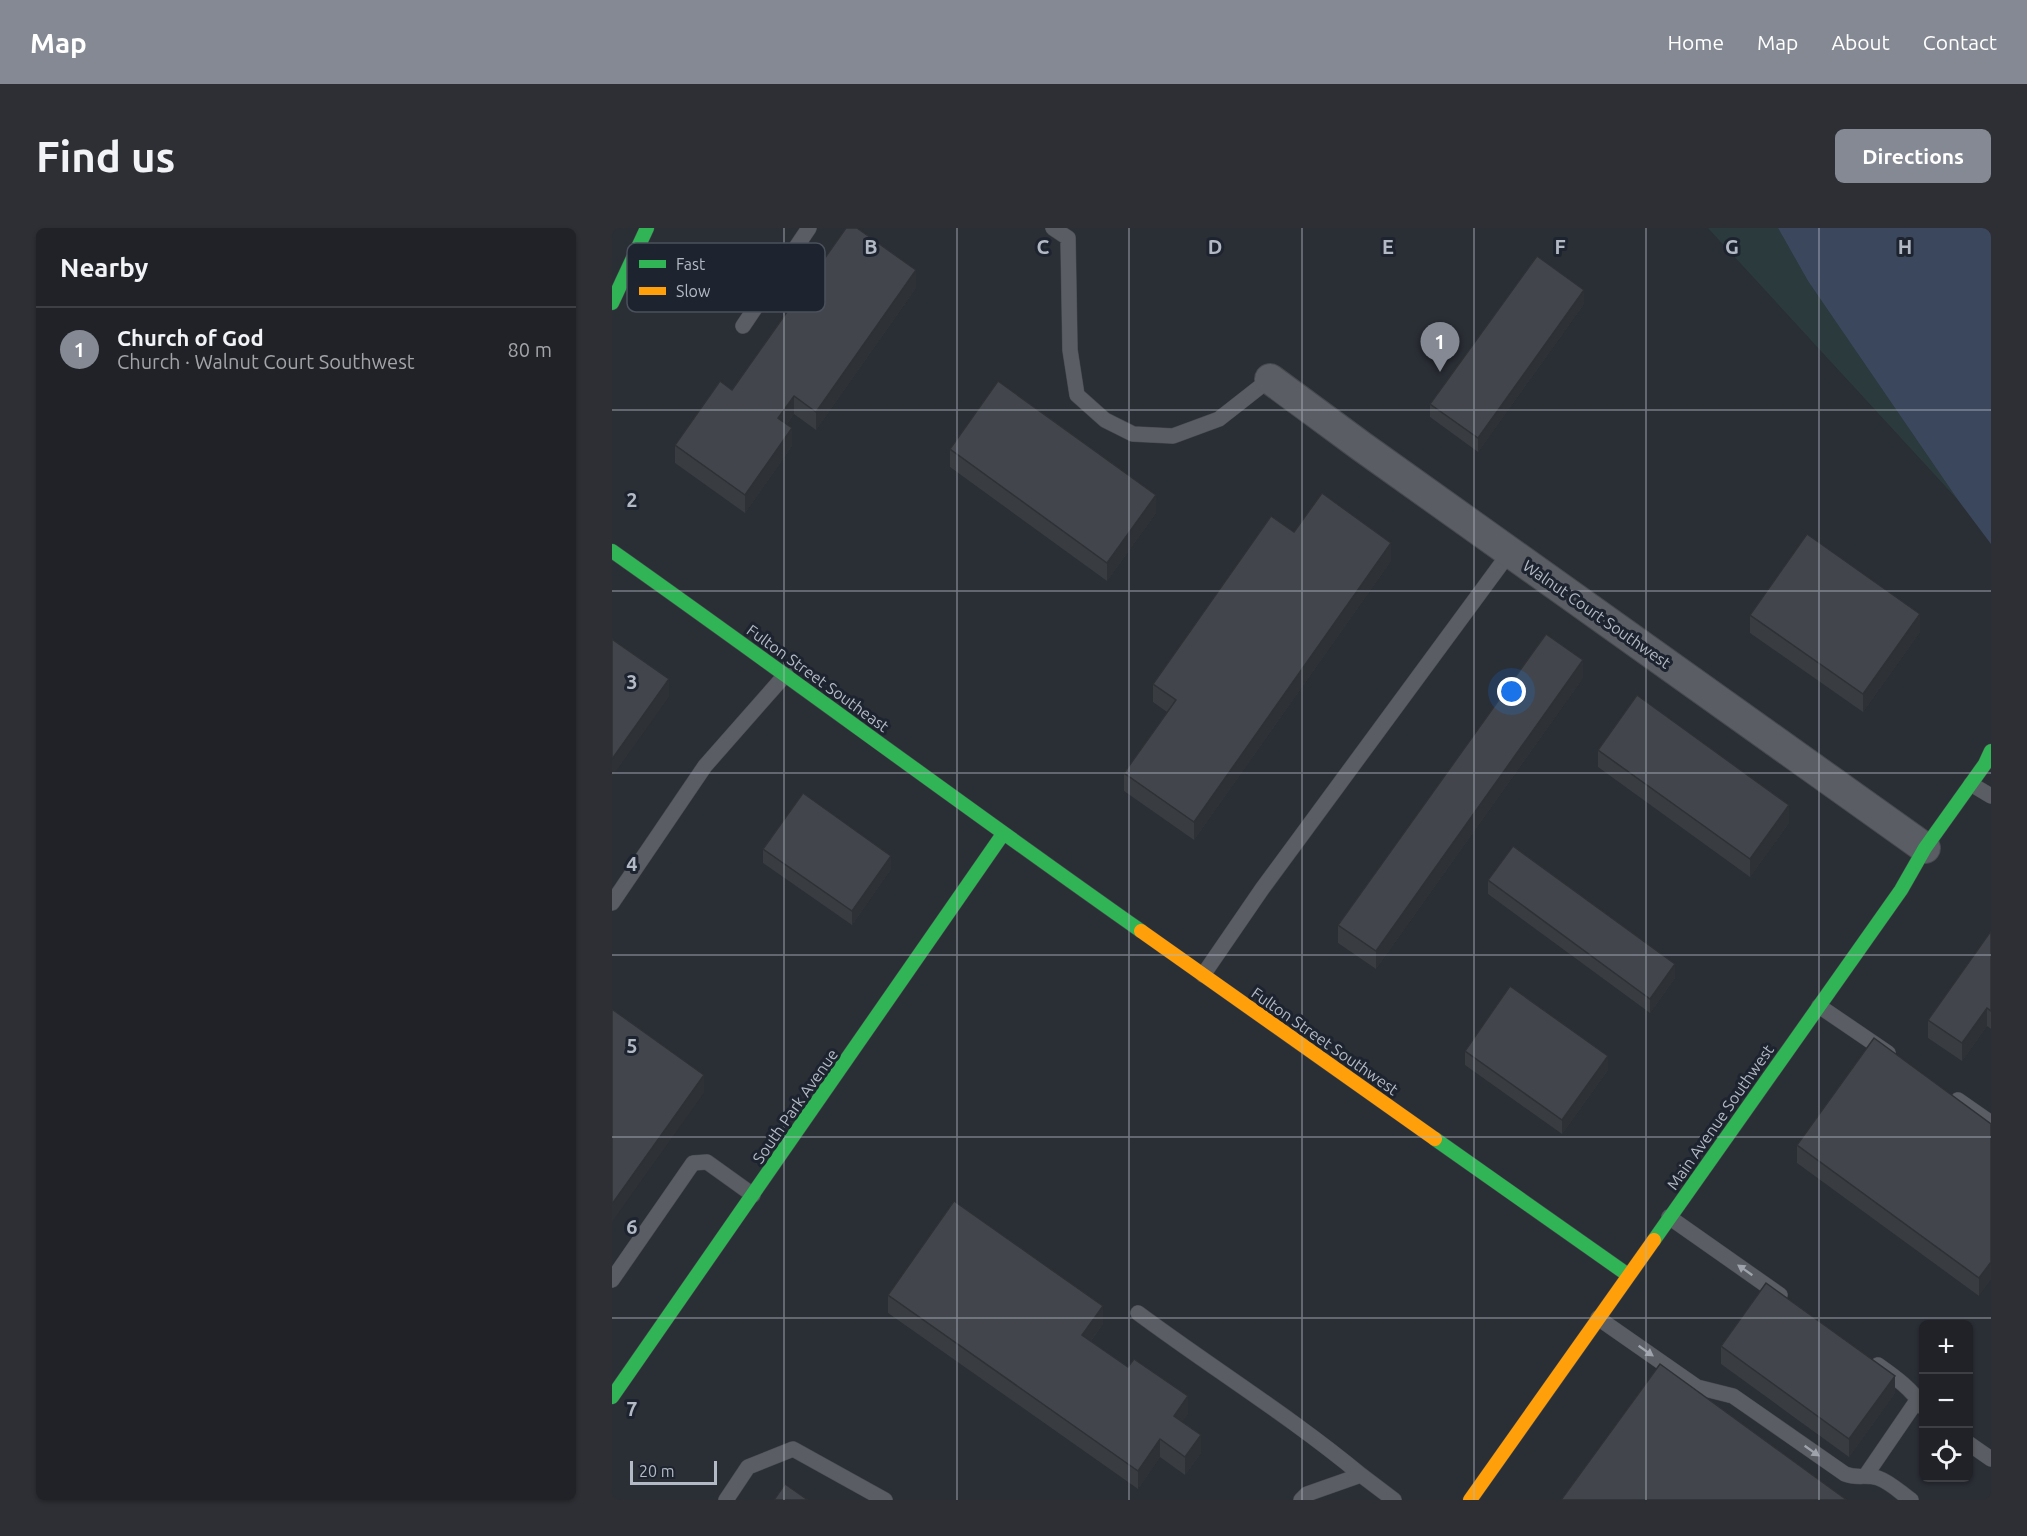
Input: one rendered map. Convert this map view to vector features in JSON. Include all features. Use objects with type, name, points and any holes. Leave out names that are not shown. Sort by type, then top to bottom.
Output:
[{"type":"street","points":[[641,243],[647,228]]},
{"type":"street","points":[[612,303],[627,272]]},
{"type":"street","name":"Walnut Court Southwest","points":[[1270,379],[1925,848]]},
{"type":"street","name":"Fulton Street Southeast","points":[[612,551],[786,674],[1003,834]]},
{"type":"street","name":"Main Avenue Southwest","points":[[1470,1500],[1901,891],[1925,848],[1985,764],[1991,751]]},
{"type":"street","name":"Fulton Street Southwest","points":[[1003,834],[1628,1275]]},
{"type":"street","name":"South Park Avenue","points":[[612,1397],[1003,834]]},
{"type":"lane","points":[[798,243],[808,228]]},
{"type":"lane","points":[[1053,228],[1071,233],[1070,350],[1077,395],[1105,420],[1133,434],[1173,436],[1219,418],[1270,379]]},
{"type":"lane","points":[[743,326],[752,312]]},
{"type":"lane","points":[[1203,975],[1262,889],[1510,552]]},
{"type":"lane","points":[[612,903],[705,766],[786,674]]},
{"type":"lane","points":[[1971,784],[1991,796]]},
{"type":"lane","points":[[1819,1006],[1905,1064]]},
{"type":"lane","points":[[1943,1090],[1991,1123]]},
{"type":"lane","points":[[612,1280],[693,1163],[707,1162],[753,1195]]},
{"type":"lane","points":[[1669,1217],[1793,1305]]},
{"type":"lane","points":[[1138,1313],[1324,1444],[1394,1500]]},
{"type":"lane","points":[[1598,1318],[1696,1387],[1733,1396],[1845,1473],[1855,1478],[1866,1475],[1881,1478],[1911,1500]]},
{"type":"lane","points":[[1869,1359],[1898,1379],[1919,1401]]},
{"type":"lane","points":[[1866,1475],[1919,1406]]},
{"type":"lane","points":[[1973,1446],[1991,1458]]},
{"type":"lane","points":[[726,1500],[748,1467],[793,1449],[885,1500]]},
{"type":"lane","points":[[1301,1500],[1307,1494],[1361,1475]]},
{"type":"shaded area","points":[[1708,228],[1778,228],[1808,281],[1958,500]]},
{"type":"water","points":[[1778,228],[1991,228],[1991,544],[1958,500],[1808,281]]},
{"type":"building","points":[[846,228],[857,228],[916,270],[816,412],[794,396],[778,418],[792,428],[745,495],[675,445],[720,381],[732,390],[787,312],[825,312],[825,258]]},
{"type":"building","points":[[1537,256],[1584,290],[1478,438],[1430,404]]},
{"type":"building","points":[[998,381],[1156,495],[1107,563],[950,449]]},
{"type":"building","points":[[1322,493],[1391,543],[1194,822],[1124,773],[1176,700],[1153,684],[1271,516],[1294,532]]},
{"type":"building","points":[[1807,534],[1920,614],[1863,694],[1750,615]]},
{"type":"building","points":[[1546,634],[1583,660],[1376,951],[1338,925]]},
{"type":"building","points":[[612,639],[669,679],[612,759]]},
{"type":"building","points":[[1637,695],[1789,805],[1750,859],[1598,750]]},
{"type":"building","points":[[803,793],[891,856],[852,911],[763,849]]},
{"type":"building","points":[[1513,846],[1675,964],[1650,999],[1488,880]]},
{"type":"building","points":[[1991,931],[1991,1011],[1987,1008],[1962,1043],[1928,1020]]},
{"type":"building","points":[[1510,986],[1608,1056],[1562,1120],[1465,1051]]},
{"type":"building","points":[[612,1009],[704,1075],[612,1204]]},
{"type":"building","points":[[1874,1038],[1991,1124],[1991,1262],[1979,1278],[1797,1145]]},
{"type":"building","points":[[954,1201],[1103,1306],[1082,1335],[1128,1367],[1134,1359],[1188,1396],[1174,1416],[1201,1435],[1185,1457],[1160,1439],[1138,1471],[888,1295]]},
{"type":"building","points":[[1766,1283],[1895,1376],[1849,1439],[1721,1346]]},
{"type":"building","points":[[1660,1364],[1847,1500],[1561,1500]]},
{"type":"building","points":[[785,1484],[808,1500],[774,1500]]},
{"type":"traffic: fast","points":[[640,243],[647,228]]},
{"type":"traffic: fast","points":[[612,303],[627,271]]},
{"type":"traffic: fast","points":[[612,551],[1141,931]]},
{"type":"traffic: fast","points":[[1654,1240],[1901,890],[1925,848],[1985,764],[1991,751]]},
{"type":"traffic: fast","points":[[612,1397],[1003,834]]},
{"type":"traffic: fast","points":[[1435,1139],[1628,1275]]},
{"type":"traffic: slow","points":[[1141,931],[1435,1139]]},
{"type":"traffic: slow","points":[[1470,1500],[1654,1240]]},
{"type":"place","name":"Church of God","points":[[1440,372]]}]
